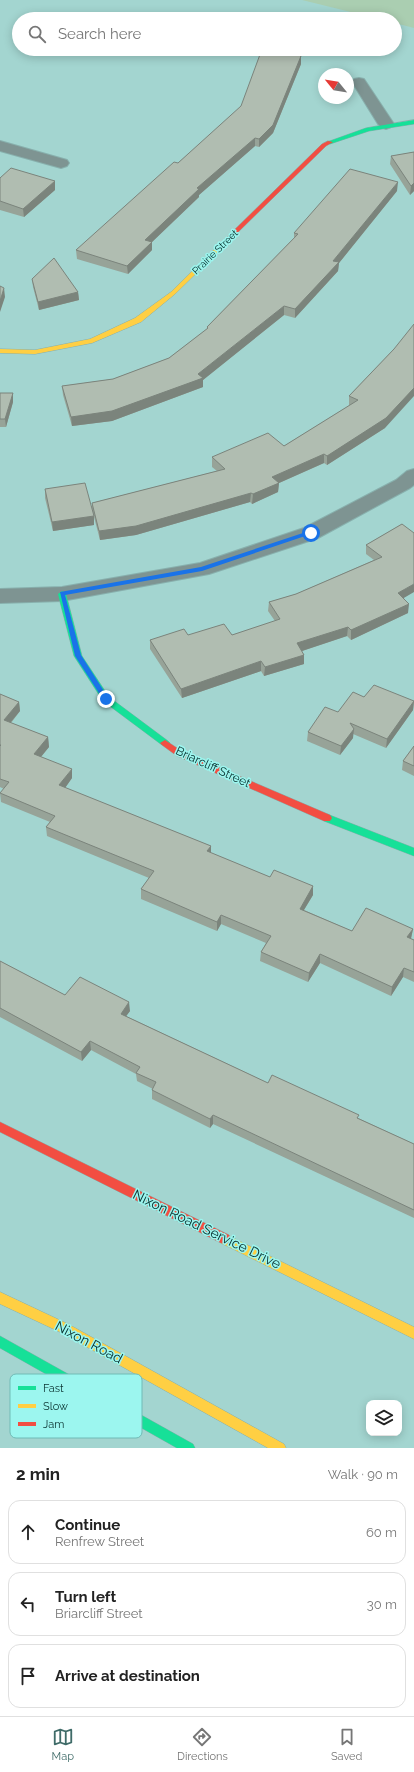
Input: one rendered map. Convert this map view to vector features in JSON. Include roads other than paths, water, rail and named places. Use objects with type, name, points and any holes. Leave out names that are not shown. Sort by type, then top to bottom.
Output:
[{"type":"street","points":[[359,82],[386,124]]},
{"type":"street","name":"Prairie Street","points":[[0,351],[35,352],[92,341],[138,320],[173,293],[324,145],[348,134],[386,124],[414,122]]},
{"type":"street","points":[[0,146],[61,163]]},
{"type":"street","points":[[0,596],[62,594],[202,569],[311,533],[403,484],[414,475]]},
{"type":"street","name":"Briarcliff Street","points":[[62,594],[78,656],[106,699],[180,754],[314,813],[414,852]]},
{"type":"street","name":"Nixon Road Service Drive","points":[[0,1127],[414,1333]]},
{"type":"street","name":"Nixon Road","points":[[0,1298],[64,1328],[280,1448]]},
{"type":"street","points":[[0,1342],[57,1374]]},
{"type":"street","points":[[142,1422],[189,1448]]}]
